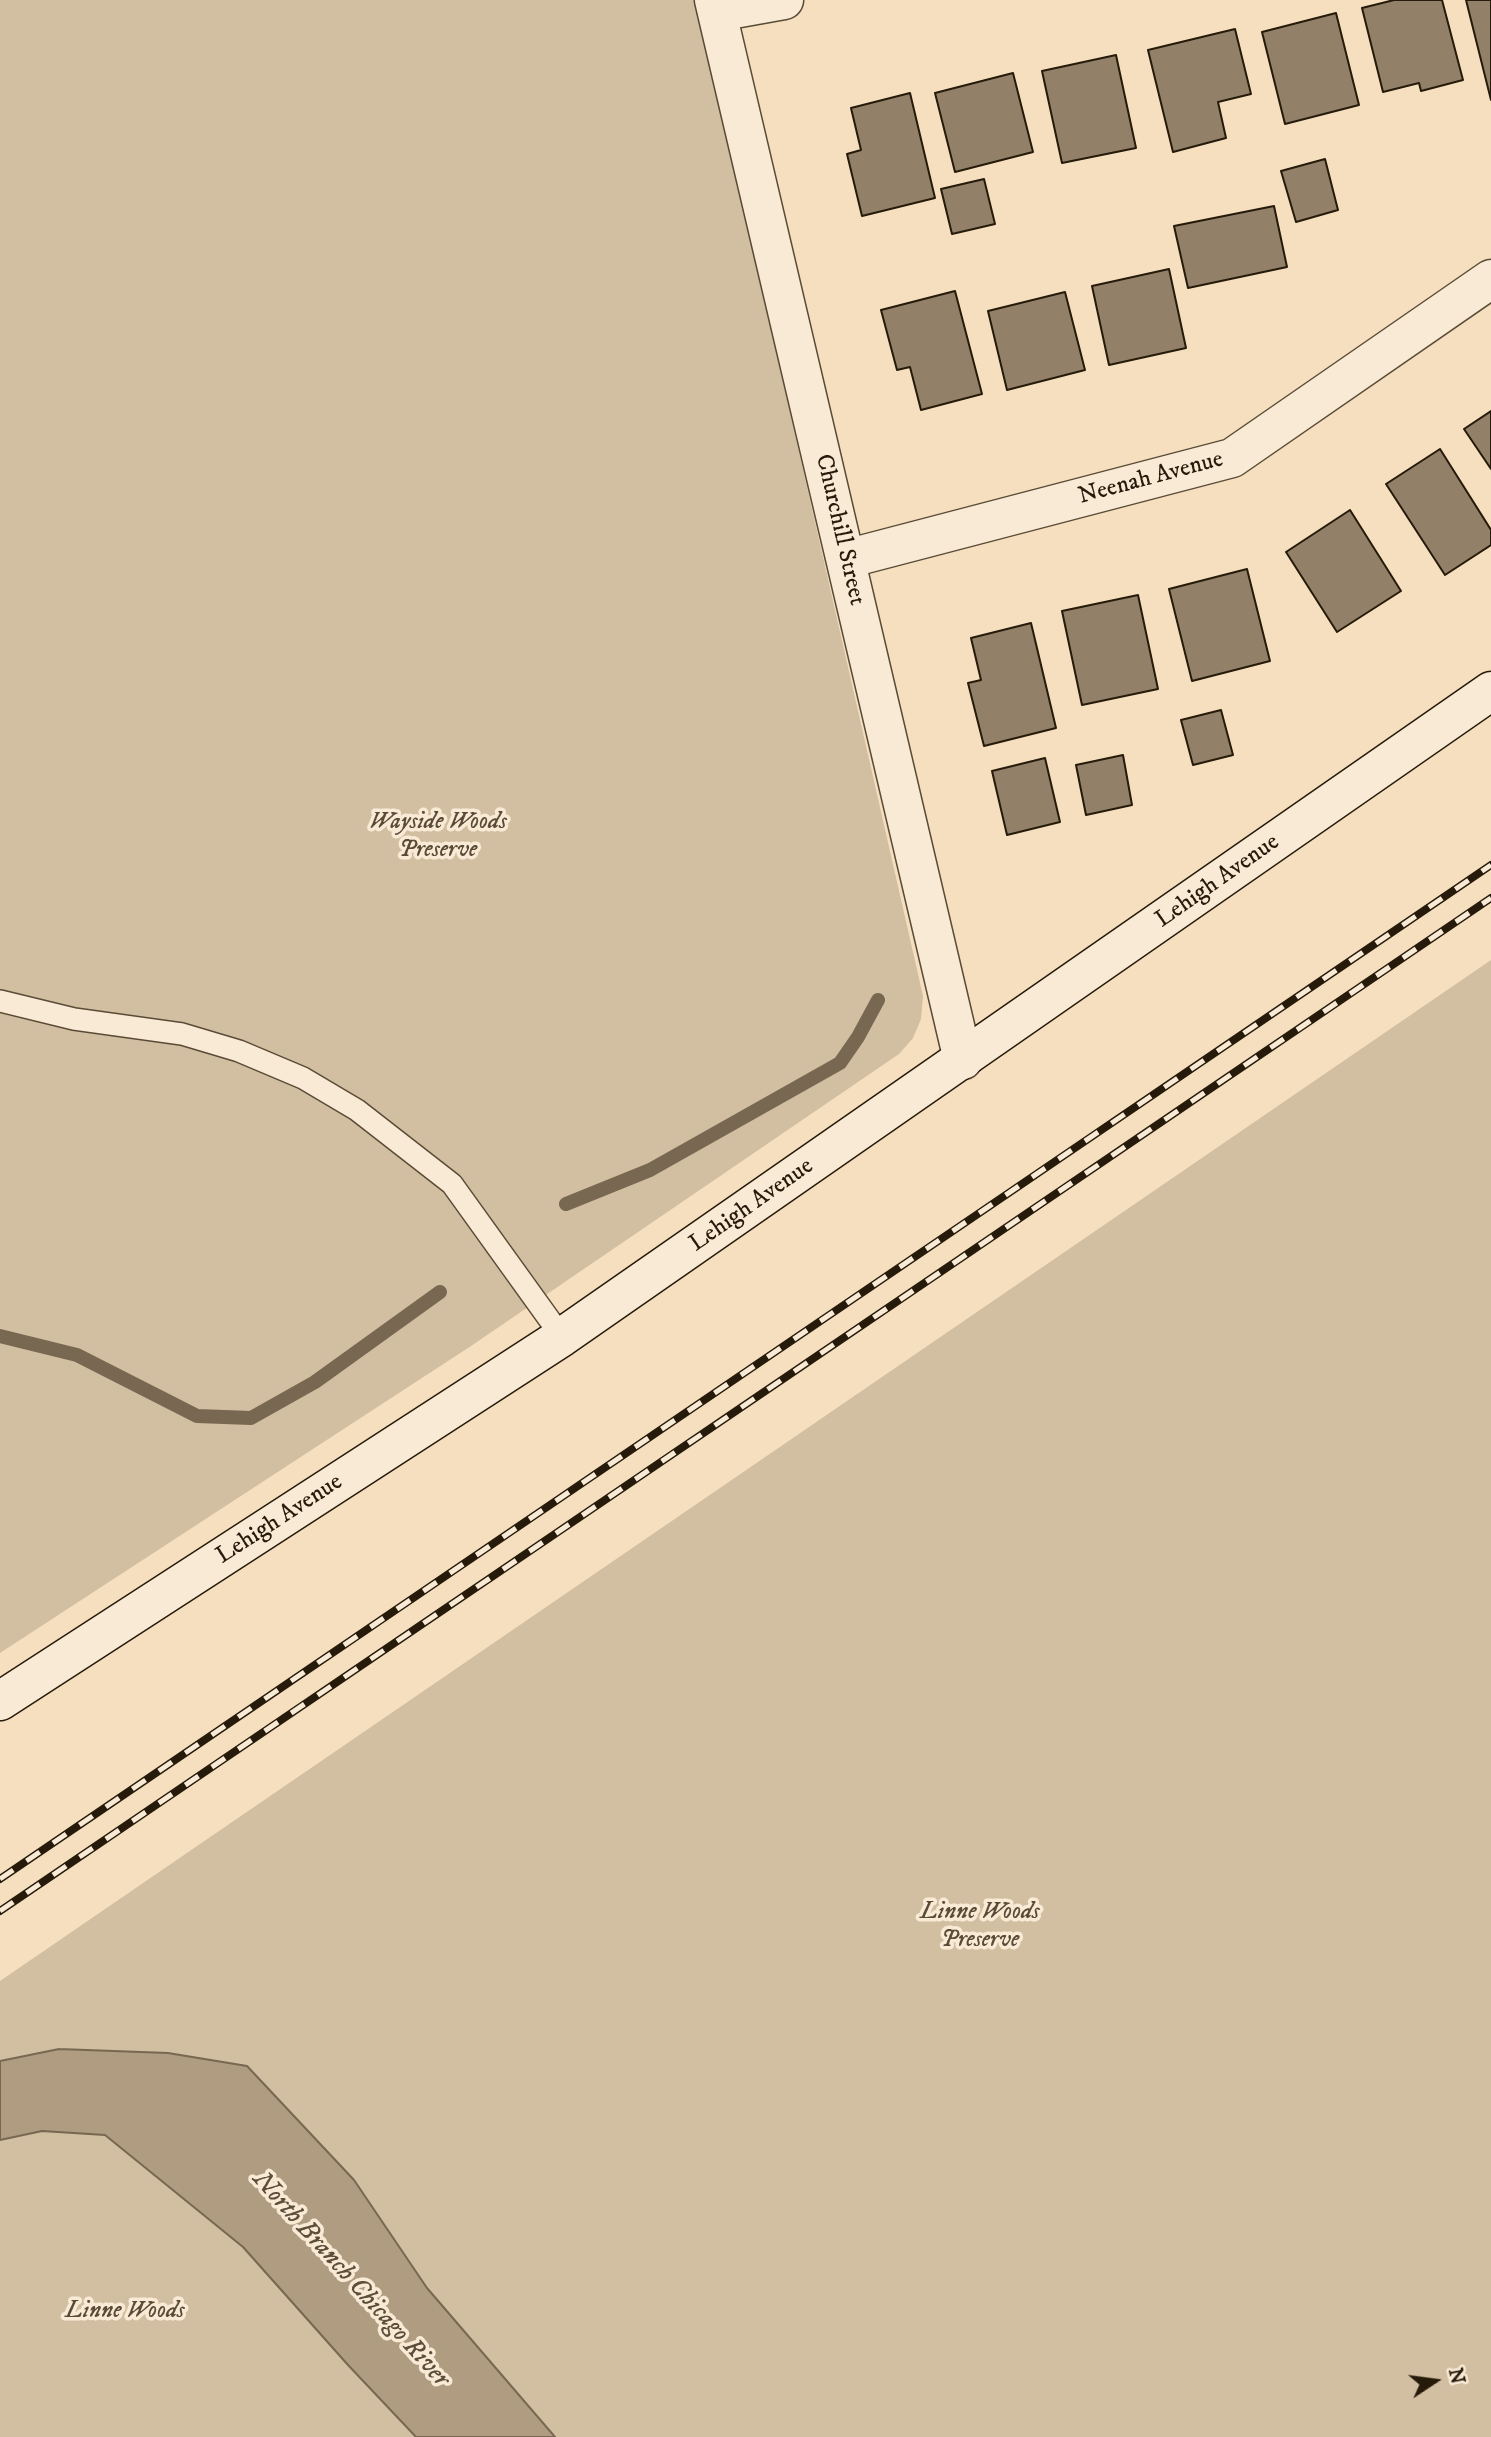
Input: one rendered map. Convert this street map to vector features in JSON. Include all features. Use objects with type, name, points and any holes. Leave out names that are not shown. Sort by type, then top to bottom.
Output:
[{"type":"street","points":[[716,6],[784,0]]},
{"type":"street","name":"Churchill Street","points":[[716,6],[963,1060]]},
{"type":"street","name":"Neenah Avenue","points":[[846,558],[1232,458],[1491,279]]},
{"type":"street","name":"Lehigh Avenue","points":[[0,1701],[562,1337],[1491,691]]},
{"type":"lane","points":[[0,1001],[74,1019],[182,1034],[239,1051],[314,1084],[357,1110],[452,1184],[562,1337]]},
{"type":"green space","name":"Wayside Woods Preserve","points":[[0,0],[696,0],[923,996],[921,1019],[913,1038],[899,1054],[471,1346],[0,1653]]},
{"type":"green space","name":"Linne Woods Preserve","points":[[1491,960],[1491,2437],[0,2437],[0,1981]]},
{"type":"water","name":"North Branch Chicago River","points":[[59,2049],[168,2053],[247,2066],[354,2180],[427,2288],[555,2437],[416,2437],[243,2247],[105,2135],[42,2131],[0,2140],[0,2061]]},
{"type":"building","points":[[1394,0],[1442,0],[1463,80],[1421,91],[1419,83],[1383,92],[1362,8]]},
{"type":"building","points":[[1466,0],[1491,0],[1491,100]]},
{"type":"building","points":[[1336,13],[1359,105],[1285,124],[1262,32]]},
{"type":"building","points":[[1235,29],[1251,94],[1218,102],[1226,138],[1173,152],[1148,50]]},
{"type":"building","points":[[1116,55],[1136,148],[1062,163],[1042,71]]},
{"type":"building","points":[[1013,73],[1033,152],[955,172],[935,93]]},
{"type":"building","points":[[910,93],[935,198],[862,216],[847,154],[861,150],[851,108]]},
{"type":"building","points":[[1325,159],[1338,210],[1296,222],[1281,171]]},
{"type":"building","points":[[984,179],[995,224],[952,234],[941,189]]},
{"type":"building","points":[[1274,206],[1287,267],[1188,288],[1174,226]]},
{"type":"building","points":[[1169,269],[1186,348],[1109,365],[1092,286]]},
{"type":"building","points":[[955,291],[982,394],[921,410],[910,367],[897,370],[881,310]]},
{"type":"building","points":[[1065,292],[1085,370],[1007,390],[988,311]]},
{"type":"building","points":[[1491,411],[1491,469],[1464,429]]},
{"type":"building","points":[[1440,449],[1491,530],[1491,545],[1445,575],[1386,484]]},
{"type":"building","points":[[1350,510],[1401,591],[1337,632],[1286,552]]},
{"type":"building","points":[[1247,569],[1270,661],[1192,681],[1169,589]]},
{"type":"building","points":[[1138,595],[1158,689],[1082,705],[1062,611]]},
{"type":"building","points":[[1031,623],[1056,728],[984,746],[968,683],[981,680],[971,638]]},
{"type":"building","points":[[1221,710],[1233,755],[1193,765],[1181,720]]},
{"type":"building","points":[[1123,755],[1132,805],[1086,815],[1076,765]]},
{"type":"building","points":[[1045,758],[1060,822],[1007,835],[992,771]]},
{"type":"waterway","points":[[566,1204],[650,1170],[840,1063],[878,1000]]},
{"type":"waterway","points":[[0,1336],[77,1355],[197,1416],[251,1418],[315,1382],[440,1292]]},
{"type":"railway","points":[[0,1879],[1491,865]]},
{"type":"railway","points":[[0,1911],[1491,898]]},
{"type":"park label","name":"Linne Woods","points":[[125,2312]]}]
